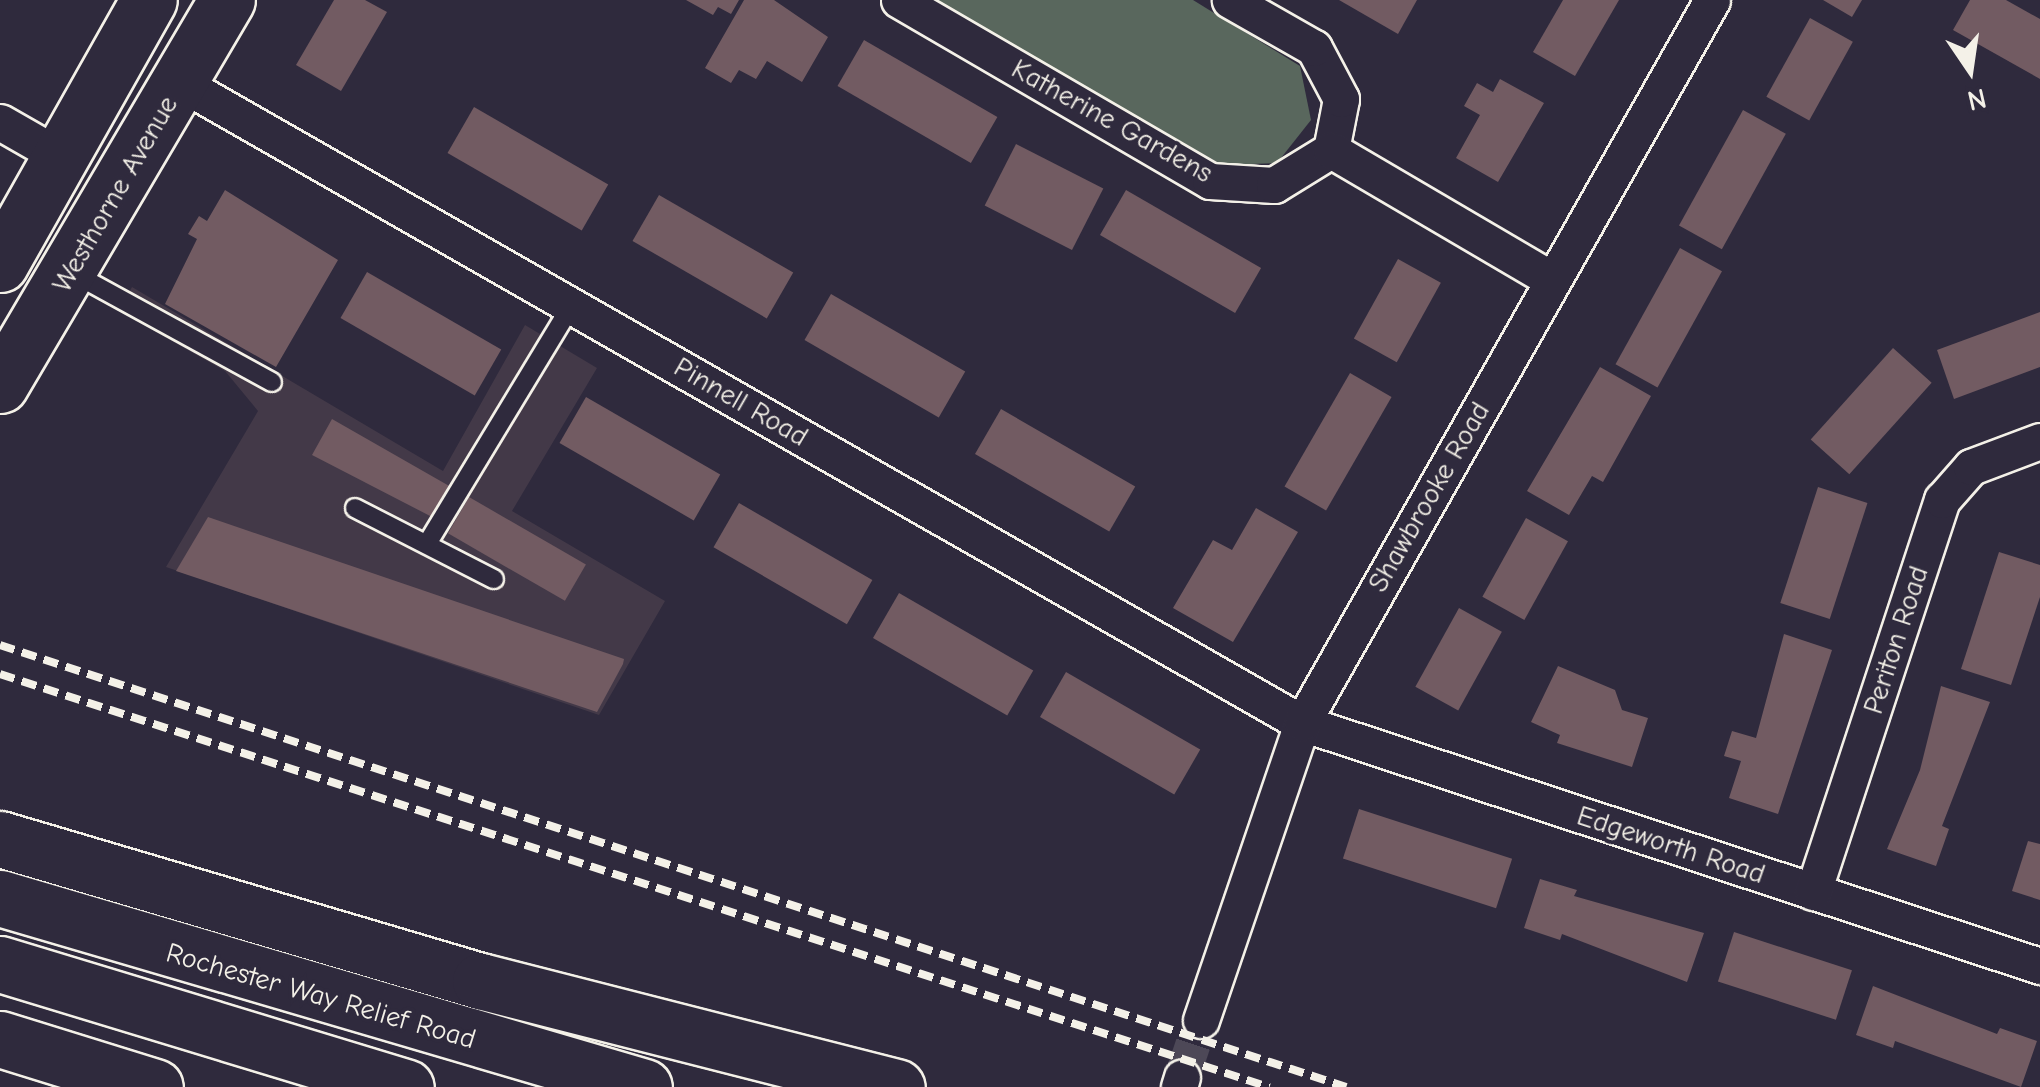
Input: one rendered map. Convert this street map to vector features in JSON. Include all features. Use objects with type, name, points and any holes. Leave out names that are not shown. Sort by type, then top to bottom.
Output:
[{"type":"highway","points":[[0,264],[149,0]]},
{"type":"highway","name":"Westhorne Avenue","points":[[0,385],[71,272],[227,0]]},
{"type":"highway","points":[[0,840],[480,981],[897,1087]]},
{"type":"highway","name":"Rochester Way Relief Road","points":[[0,898],[644,1087]]},
{"type":"highway","points":[[0,964],[406,1087]]},
{"type":"highway","points":[[0,1039],[155,1087]]},
{"type":"street","name":"Katherine Gardens","points":[[898,0],[1210,182],[1274,185],[1331,150]]},
{"type":"street","points":[[1230,0],[1314,48],[1341,99],[1331,150],[1554,280]]},
{"type":"street","name":"Shawbrooke Road","points":[[1201,1020],[1302,724],[1712,0]]},
{"type":"street","name":"Pinnell Road","points":[[179,82],[1302,724]]},
{"type":"street","points":[[0,122],[62,157]]},
{"type":"street","name":"Periton Road","points":[[1813,892],[1942,500],[1970,467],[2040,441]]},
{"type":"street","name":"Edgeworth Road","points":[[1302,724],[2040,966]]},
{"type":"lane","points":[[71,272],[272,382]]},
{"type":"lane","points":[[427,544],[572,305]]},
{"type":"lane","points":[[355,508],[494,579]]},
{"type":"shaded area","points":[[132,287],[443,471],[525,325],[597,368],[512,511],[665,601],[599,715],[166,567],[258,411],[225,371],[119,311]]},
{"type":"green space","points":[[935,0],[1193,0],[1300,66],[1311,120],[1277,163],[1222,165]]},
{"type":"building","points":[[334,0],[365,0],[387,12],[341,91],[296,65]]},
{"type":"building","points":[[686,0],[739,0],[731,14],[718,7],[713,15]]},
{"type":"building","points":[[744,0],[774,0],[828,37],[802,82],[767,61],[756,79],[739,70],[731,83],[705,68]]},
{"type":"building","points":[[1339,0],[1417,0],[1398,34]]},
{"type":"building","points":[[1563,0],[1619,0],[1575,76],[1533,52]]},
{"type":"building","points":[[1823,0],[1862,0],[1852,17]]},
{"type":"building","points":[[1970,0],[2006,0],[2040,19],[2040,79],[1953,30]]},
{"type":"building","points":[[1810,18],[1853,42],[1809,120],[1766,97]]},
{"type":"building","points":[[864,40],[997,117],[971,163],[838,86]]},
{"type":"building","points":[[1500,79],[1544,103],[1498,182],[1456,158],[1480,115],[1464,106],[1477,83],[1493,92]]},
{"type":"building","points":[[474,107],[608,184],[582,230],[448,153]]},
{"type":"building","points":[[1743,110],[1786,134],[1722,249],[1679,225]]},
{"type":"building","points":[[1016,144],[1103,188],[1072,250],[985,205]]},
{"type":"building","points":[[225,190],[338,260],[276,367],[165,304],[197,239],[188,234],[199,216],[207,221]]},
{"type":"building","points":[[1126,190],[1261,268],[1235,313],[1100,235]]},
{"type":"building","points":[[659,195],[793,272],[767,318],[632,241]]},
{"type":"building","points":[[1680,248],[1722,271],[1658,388],[1616,364]]},
{"type":"building","points":[[1398,259],[1441,283],[1397,362],[1354,339]]},
{"type":"building","points":[[367,272],[501,350],[475,395],[340,318]]},
{"type":"building","points":[[831,294],[965,371],[939,417],[804,340]]},
{"type":"building","points":[[2040,312],[2040,367],[1954,399],[1937,350]]},
{"type":"building","points":[[1893,348],[1932,383],[1849,474],[1811,439]]},
{"type":"building","points":[[1600,367],[1651,396],[1603,482],[1592,476],[1569,515],[1527,491]]},
{"type":"building","points":[[1350,373],[1392,397],[1326,510],[1284,486]]},
{"type":"building","points":[[586,397],[720,474],[694,520],[560,443]]},
{"type":"building","points":[[1001,409],[1135,486],[1109,532],[975,454]]},
{"type":"building","points":[[332,419],[451,487],[434,518],[312,455]]},
{"type":"building","points":[[1818,487],[1867,503],[1830,619],[1780,603]]},
{"type":"building","points":[[469,497],[586,564],[565,601],[448,533]]},
{"type":"building","points":[[739,503],[872,580],[847,624],[714,547]]},
{"type":"building","points":[[1256,508],[1298,532],[1233,642],[1173,608],[1213,540],[1232,550]]},
{"type":"building","points":[[208,517],[624,659],[623,664],[597,712],[176,571]]},
{"type":"building","points":[[1526,518],[1568,541],[1524,620],[1482,597]]},
{"type":"building","points":[[1999,552],[2040,565],[2040,597],[2011,685],[1961,669]]},
{"type":"building","points":[[899,593],[1033,670],[1007,716],[873,638]]},
{"type":"building","points":[[1459,608],[1502,632],[1458,710],[1415,687]]},
{"type":"building","points":[[1784,634],[1832,650],[1778,814],[1729,798],[1741,761],[1724,756],[1732,731],[1756,738]]},
{"type":"building","points":[[1558,666],[1615,690],[1622,710],[1648,718],[1632,767],[1557,743],[1560,735],[1531,722]]},
{"type":"building","points":[[1066,672],[1200,750],[1174,795],[1040,717]]},
{"type":"building","points":[[1941,686],[1990,702],[1942,826],[1949,829],[1936,866],[1887,849],[1920,770]]},
{"type":"building","points":[[1359,809],[1512,859],[1496,908],[1343,858]]},
{"type":"building","points":[[2028,841],[2040,844],[2040,900],[2012,891]]},
{"type":"building","points":[[1540,879],[1577,890],[1574,896],[1704,933],[1687,982],[1562,934],[1560,940],[1524,928]]},
{"type":"building","points":[[1734,932],[1852,970],[1836,1020],[1718,981]]},
{"type":"building","points":[[1873,986],[1997,1034],[2000,1028],[2037,1041],[2021,1087],[1895,1041],[1893,1048],[1856,1035]]},
{"type":"tunnel","points":[[1182,1077],[1201,1020]]},
{"type":"railway","points":[[0,645],[1346,1087]]},
{"type":"railway","points":[[0,674],[1269,1087]]}]
